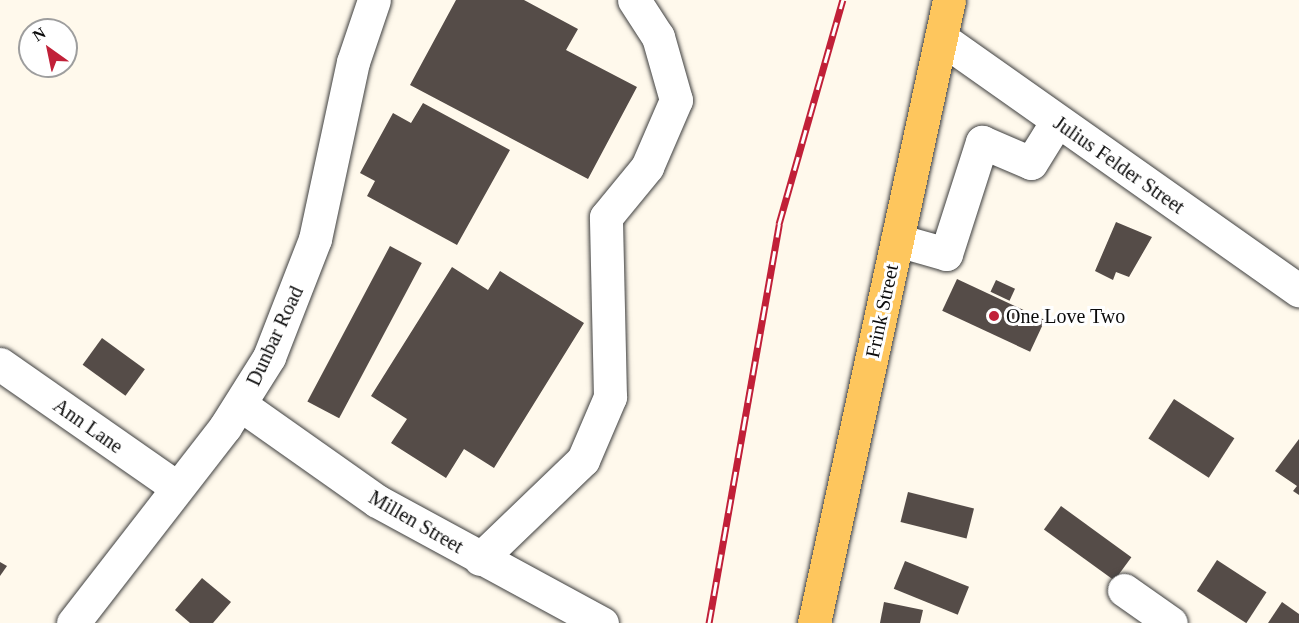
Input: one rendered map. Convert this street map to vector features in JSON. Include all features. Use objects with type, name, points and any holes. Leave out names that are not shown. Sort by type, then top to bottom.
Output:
[{"type":"main road","name":"Frink Street","points":[[814,623],[949,0]]},
{"type":"street","name":"Dunbar Road","points":[[73,623],[240,405],[269,357],[315,239],[353,62],[374,0]]},
{"type":"street","points":[[480,559],[583,460],[610,397],[606,217],[647,167],[676,100],[658,37],[634,0]]},
{"type":"street","name":"Julius Felder Street","points":[[941,38],[1299,291]]},
{"type":"street","points":[[897,240],[946,254],[982,142],[1031,163],[1057,121]]},
{"type":"street","name":"Ann Lane","points":[[0,364],[176,487]]},
{"type":"street","name":"Millen Street","points":[[240,405],[377,501],[480,559],[602,623]]},
{"type":"street","points":[[1124,590],[1171,623]]},
{"type":"building","points":[[456,0],[524,0],[578,29],[566,50],[637,87],[588,179],[410,85]]},
{"type":"building","points":[[423,103],[510,150],[457,245],[367,196],[375,181],[360,173],[393,113],[411,123]]},
{"type":"building","points":[[1116,222],[1152,237],[1129,277],[1116,272],[1113,280],[1095,271]]},
{"type":"building","points":[[390,246],[422,263],[339,418],[307,401]]},
{"type":"building","points":[[452,267],[488,290],[500,271],[584,323],[494,468],[464,449],[446,478],[391,443],[407,419],[371,396]]},
{"type":"building","name":"One Love Two","points":[[957,279],[1045,320],[1030,352],[942,311]]},
{"type":"building","points":[[996,280],[1015,289],[1010,301],[991,292]]},
{"type":"building","points":[[102,338],[145,369],[125,396],[83,365]]},
{"type":"building","points":[[1174,399],[1234,438],[1209,478],[1148,438]]},
{"type":"building","points":[[1299,439],[1299,495],[1293,491],[1297,486],[1275,471]]},
{"type":"building","points":[[908,492],[974,508],[966,539],[901,522]]},
{"type":"building","points":[[1061,506],[1131,557],[1114,581],[1044,529]]},
{"type":"building","points":[[1217,560],[1266,592],[1246,623],[1197,591]]},
{"type":"building","points":[[905,561],[969,587],[958,615],[894,589]]},
{"type":"building","points":[[0,562],[7,566],[0,576]]},
{"type":"building","points":[[202,578],[231,602],[213,623],[190,623],[175,610]]},
{"type":"building","points":[[884,602],[923,610],[920,623],[880,623]]},
{"type":"building","points":[[1282,602],[1299,614],[1299,623],[1268,623]]},
{"type":"railway","points":[[709,623],[779,224],[843,0]]},
{"type":"place","name":"One Love Two","points":[[994,316]]}]
